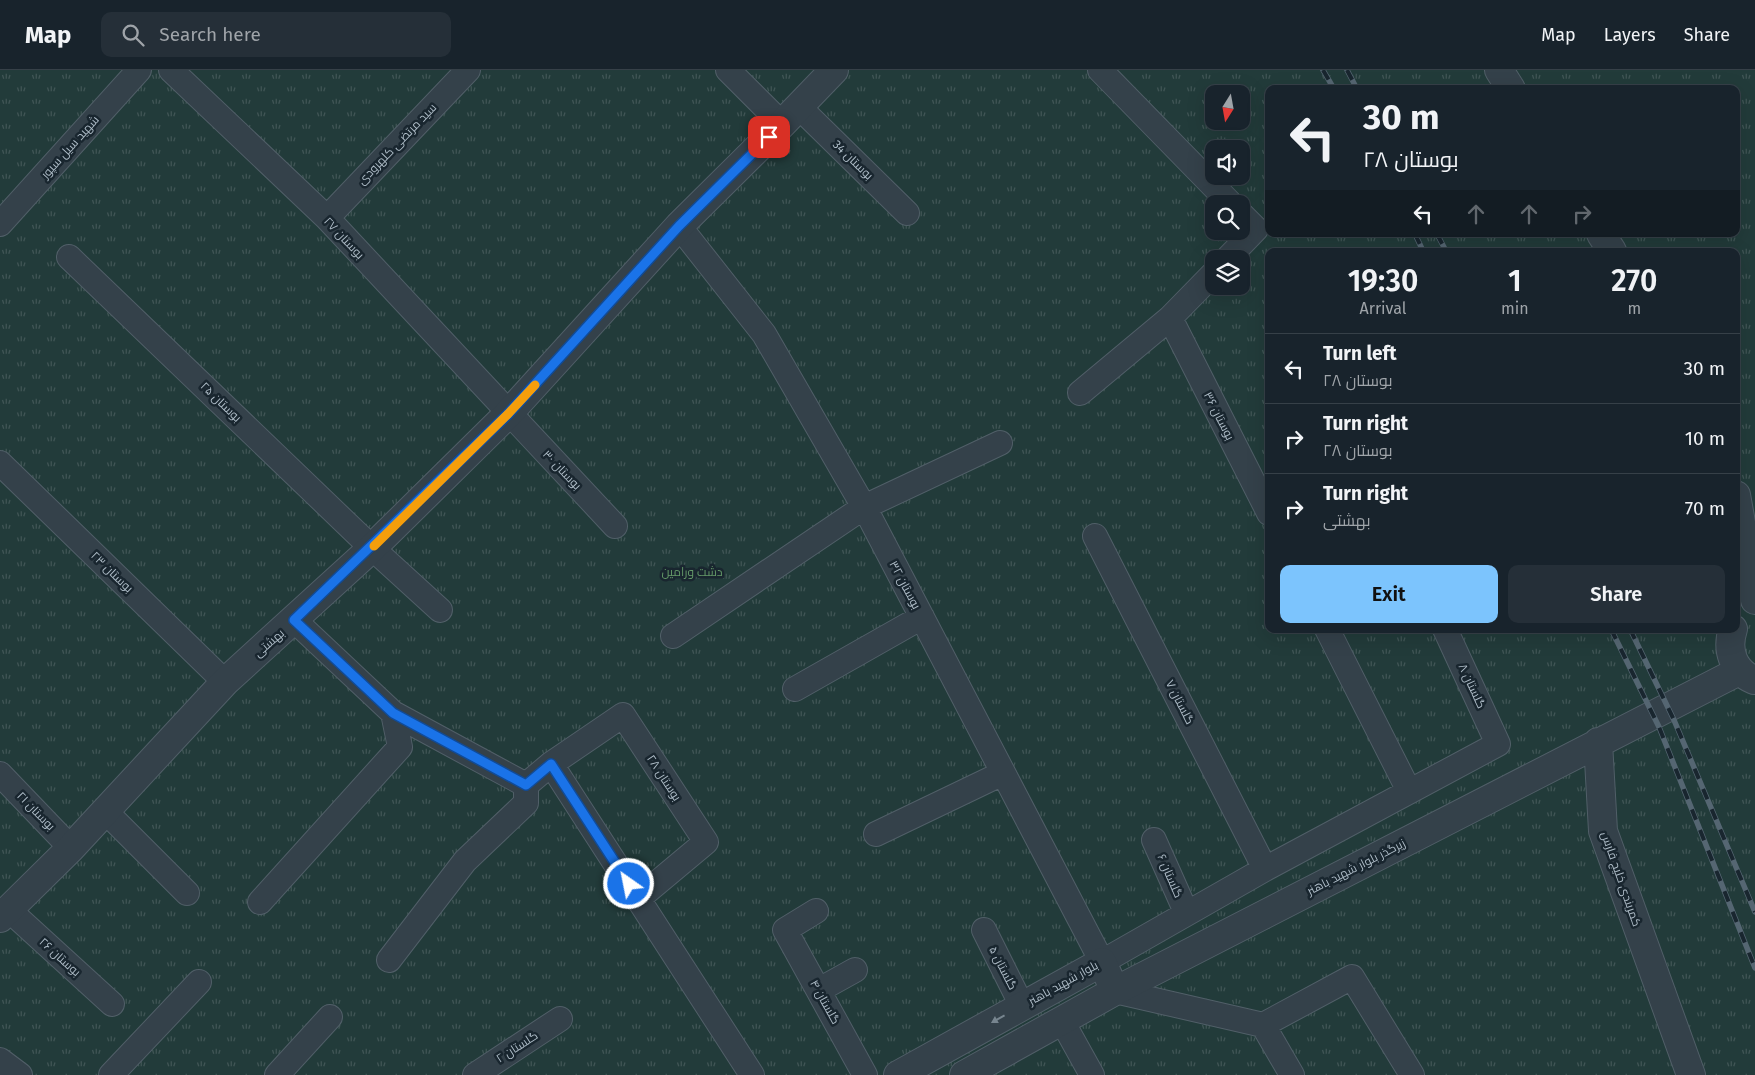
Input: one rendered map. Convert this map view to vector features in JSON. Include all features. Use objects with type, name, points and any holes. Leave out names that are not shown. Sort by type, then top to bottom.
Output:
[{"type":"street","name":"شهید سیل سپور","points":[[0,224],[139,70]]},
{"type":"street","name":"بوستان ۲۷","points":[[172,70],[327,218],[508,414]]},
{"type":"street","name":"سید مرتضی کلهرودی","points":[[327,218],[468,70]]},
{"type":"street","name":"بوستان 34","points":[[728,70],[790,116],[907,213]]},
{"type":"street","name":"بهشتی","points":[[4,914],[71,848],[224,682],[372,548],[508,414],[679,226],[834,70]]},
{"type":"street","points":[[1100,70],[1222,195]]},
{"type":"street","points":[[1499,70],[1508,85]]},
{"type":"street","points":[[1250,223],[1256,229],[1250,235]]},
{"type":"street","name":"بوستان ۳۲","points":[[679,226],[764,334],[864,507],[1102,962]]},
{"type":"street","points":[[1603,237],[1610,248]]},
{"type":"street","points":[[1236,250],[1245,240]]},
{"type":"street","name":"بوستان ۲۵","points":[[69,257],[372,548],[440,610]]},
{"type":"street","points":[[1080,393],[1170,318],[1205,282]]},
{"type":"street","name":"بوستان ۳۶","points":[[1170,318],[1265,505]]},
{"type":"street","name":"بوستان ۳۰","points":[[508,414],[615,526]]},
{"type":"street","points":[[673,636],[864,507],[1000,443]]},
{"type":"street","name":"بوستان ۲۳","points":[[0,463],[224,682]]},
{"type":"street","points":[[1740,516],[1755,600],[1740,614]]},
{"type":"street","name":"گلستان ۷","points":[[1095,536],[1265,869]]},
{"type":"street","points":[[794,689],[922,617]]},
{"type":"street","points":[[294,620],[393,713],[526,785],[526,803],[465,861],[389,960]]},
{"type":"street","points":[[1102,962],[1186,912],[1409,791],[1329,633]]},
{"type":"street","name":"گلستان ۸","points":[[1409,791],[1498,744],[1447,633]]},
{"type":"street","points":[[1598,742],[1747,675],[1730,651],[1732,633]]},
{"type":"street","points":[[260,902],[400,747],[393,713]]},
{"type":"street","name":"بوستان ۲۸","points":[[526,785],[551,764],[623,715],[706,842],[639,898]]},
{"type":"street","name":"زیرگذر بلوار شهید باهنر","points":[[1115,991],[1598,742]]},
{"type":"street","name":"کمربندی خلیج فارس","points":[[1598,742],[1604,831],[1691,1075]]},
{"type":"street","points":[[551,764],[752,1075]]},
{"type":"street","points":[[876,834],[1003,773]]},
{"type":"street","name":"بوستان ۲۱","points":[[0,774],[71,848]]},
{"type":"street","points":[[105,811],[187,893]]},
{"type":"street","name":"گلستان ۶","points":[[1154,840],[1186,912]]},
{"type":"street","name":"گلستان ۴","points":[[816,911],[785,930],[865,1075]]},
{"type":"street","name":"بوستان ۲۶","points":[[4,914],[112,1004]]},
{"type":"street","name":"گلستان ۵","points":[[984,930],[1022,1006]]},
{"type":"street","name":"بلوار شهید باهنر","points":[[898,1075],[1102,962],[1115,991]]},
{"type":"street","points":[[819,990],[855,970]]},
{"type":"street","points":[[964,1075],[1115,991],[1263,1025],[1352,977],[1412,1075]]},
{"type":"street","points":[[111,1075],[199,982]]},
{"type":"street","points":[[277,1075],[330,1016]]},
{"type":"street","name":"گلستان ۲","points":[[475,1075],[560,1019]]},
{"type":"street","points":[[1062,1021],[1092,1075]]},
{"type":"street","points":[[1263,1025],[1292,1075]]},
{"type":"green space","name":"دشت ورامین","points":[[0,70],[1755,70],[1755,1075],[0,1075]]},
{"type":"railway","points":[[1323,70],[1332,85]]},
{"type":"railway","points":[[1347,70],[1355,85]]},
{"type":"railway","points":[[1416,237],[1422,248]]},
{"type":"railway","points":[[1439,237],[1444,248]]},
{"type":"railway","points":[[1613,633],[1659,727],[1755,968]]},
{"type":"railway","points":[[1632,633],[1674,720],[1755,912]]},
{"type":"slow traffic","points":[[374,546],[535,385]]},
{"type":"route","points":[[629,884],[551,764],[526,785],[393,713],[294,620],[372,548],[508,414],[679,226],[769,137]]}]
